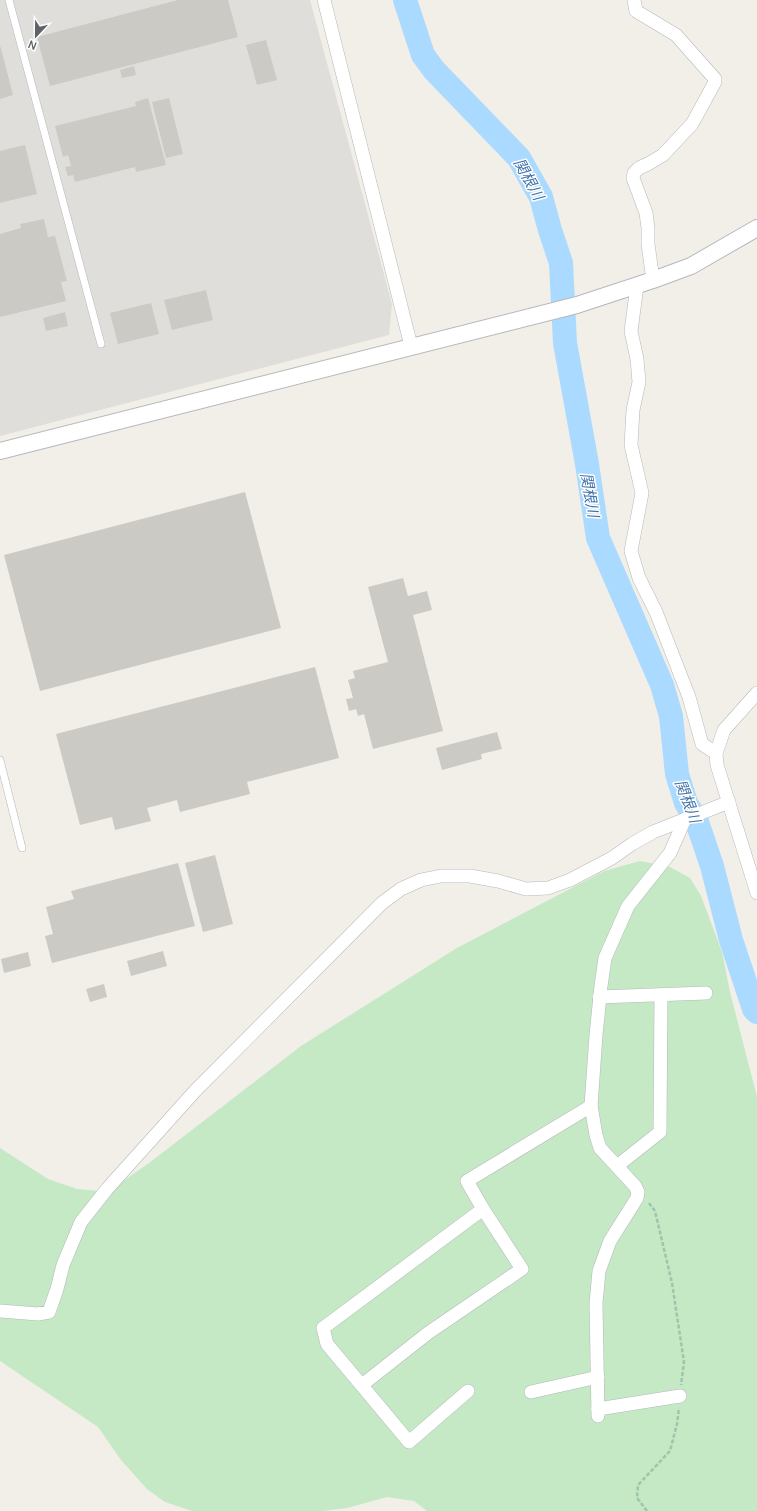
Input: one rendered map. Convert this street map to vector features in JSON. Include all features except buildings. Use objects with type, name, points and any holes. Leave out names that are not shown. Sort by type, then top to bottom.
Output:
[{"type":"street","points":[[324,0],[411,346]]},
{"type":"street","points":[[634,0],[636,11],[676,35],[715,79],[715,82],[692,124],[663,155],[639,168],[634,173],[633,178],[646,213],[648,244],[653,280]]},
{"type":"street","points":[[0,451],[577,305],[637,286],[691,266],[757,228]]},
{"type":"street","points":[[637,286],[631,332],[637,359],[639,382],[633,410],[631,445],[642,493],[631,551],[639,578],[656,612],[689,697],[702,744],[716,752]]},
{"type":"street","points":[[757,692],[724,730],[716,752],[717,765],[757,893]]},
{"type":"street","points":[[0,1311],[38,1314],[49,1312],[63,1265],[81,1222],[107,1189],[195,1091],[382,903],[401,889],[421,880],[441,876],[470,876],[498,881],[526,889],[548,888],[570,880],[612,858],[653,832],[729,802]]},
{"type":"street","points":[[680,1396],[598,1412],[596,1303],[599,1271],[610,1241],[637,1198],[638,1192],[635,1186],[600,1148],[591,1106],[599,998],[605,958],[628,906],[670,853],[685,819]]},
{"type":"street","points":[[599,998],[706,993]]},
{"type":"street","points":[[617,1166],[660,1132],[661,995]]},
{"type":"street","points":[[362,1385],[428,1333],[522,1269],[483,1209],[467,1181],[591,1106]]},
{"type":"street","points":[[468,1391],[409,1442],[327,1344],[323,1328],[483,1209]]},
{"type":"street","points":[[531,1392],[598,1378]]},
{"type":"lane","points":[[9,0],[101,344]]},
{"type":"lane","points":[[0,760],[22,848]]},
{"type":"path","points":[[638,1192],[655,1211],[672,1283],[684,1362],[677,1424],[670,1451],[638,1485],[638,1498],[647,1511]]},
{"type":"shaded area","points":[[0,0],[310,0],[392,304],[389,335],[0,436]]},
{"type":"green space","points":[[640,861],[670,867],[690,878],[701,896],[722,952],[730,992],[757,1097],[757,1511],[427,1511],[414,1501],[387,1497],[347,1508],[322,1511],[192,1511],[165,1502],[147,1489],[121,1460],[98,1427],[0,1361],[0,1148],[48,1179],[77,1189],[100,1191],[119,1184],[149,1163],[301,1046],[457,948],[604,871]]},
{"type":"waterway","name":"関根川","points":[[405,0],[423,55],[434,70],[519,158],[541,197],[561,263],[565,343],[587,464],[598,538],[662,685],[671,716],[677,774],[686,803],[696,819],[712,866],[731,940],[754,1009],[757,1012]]}]
